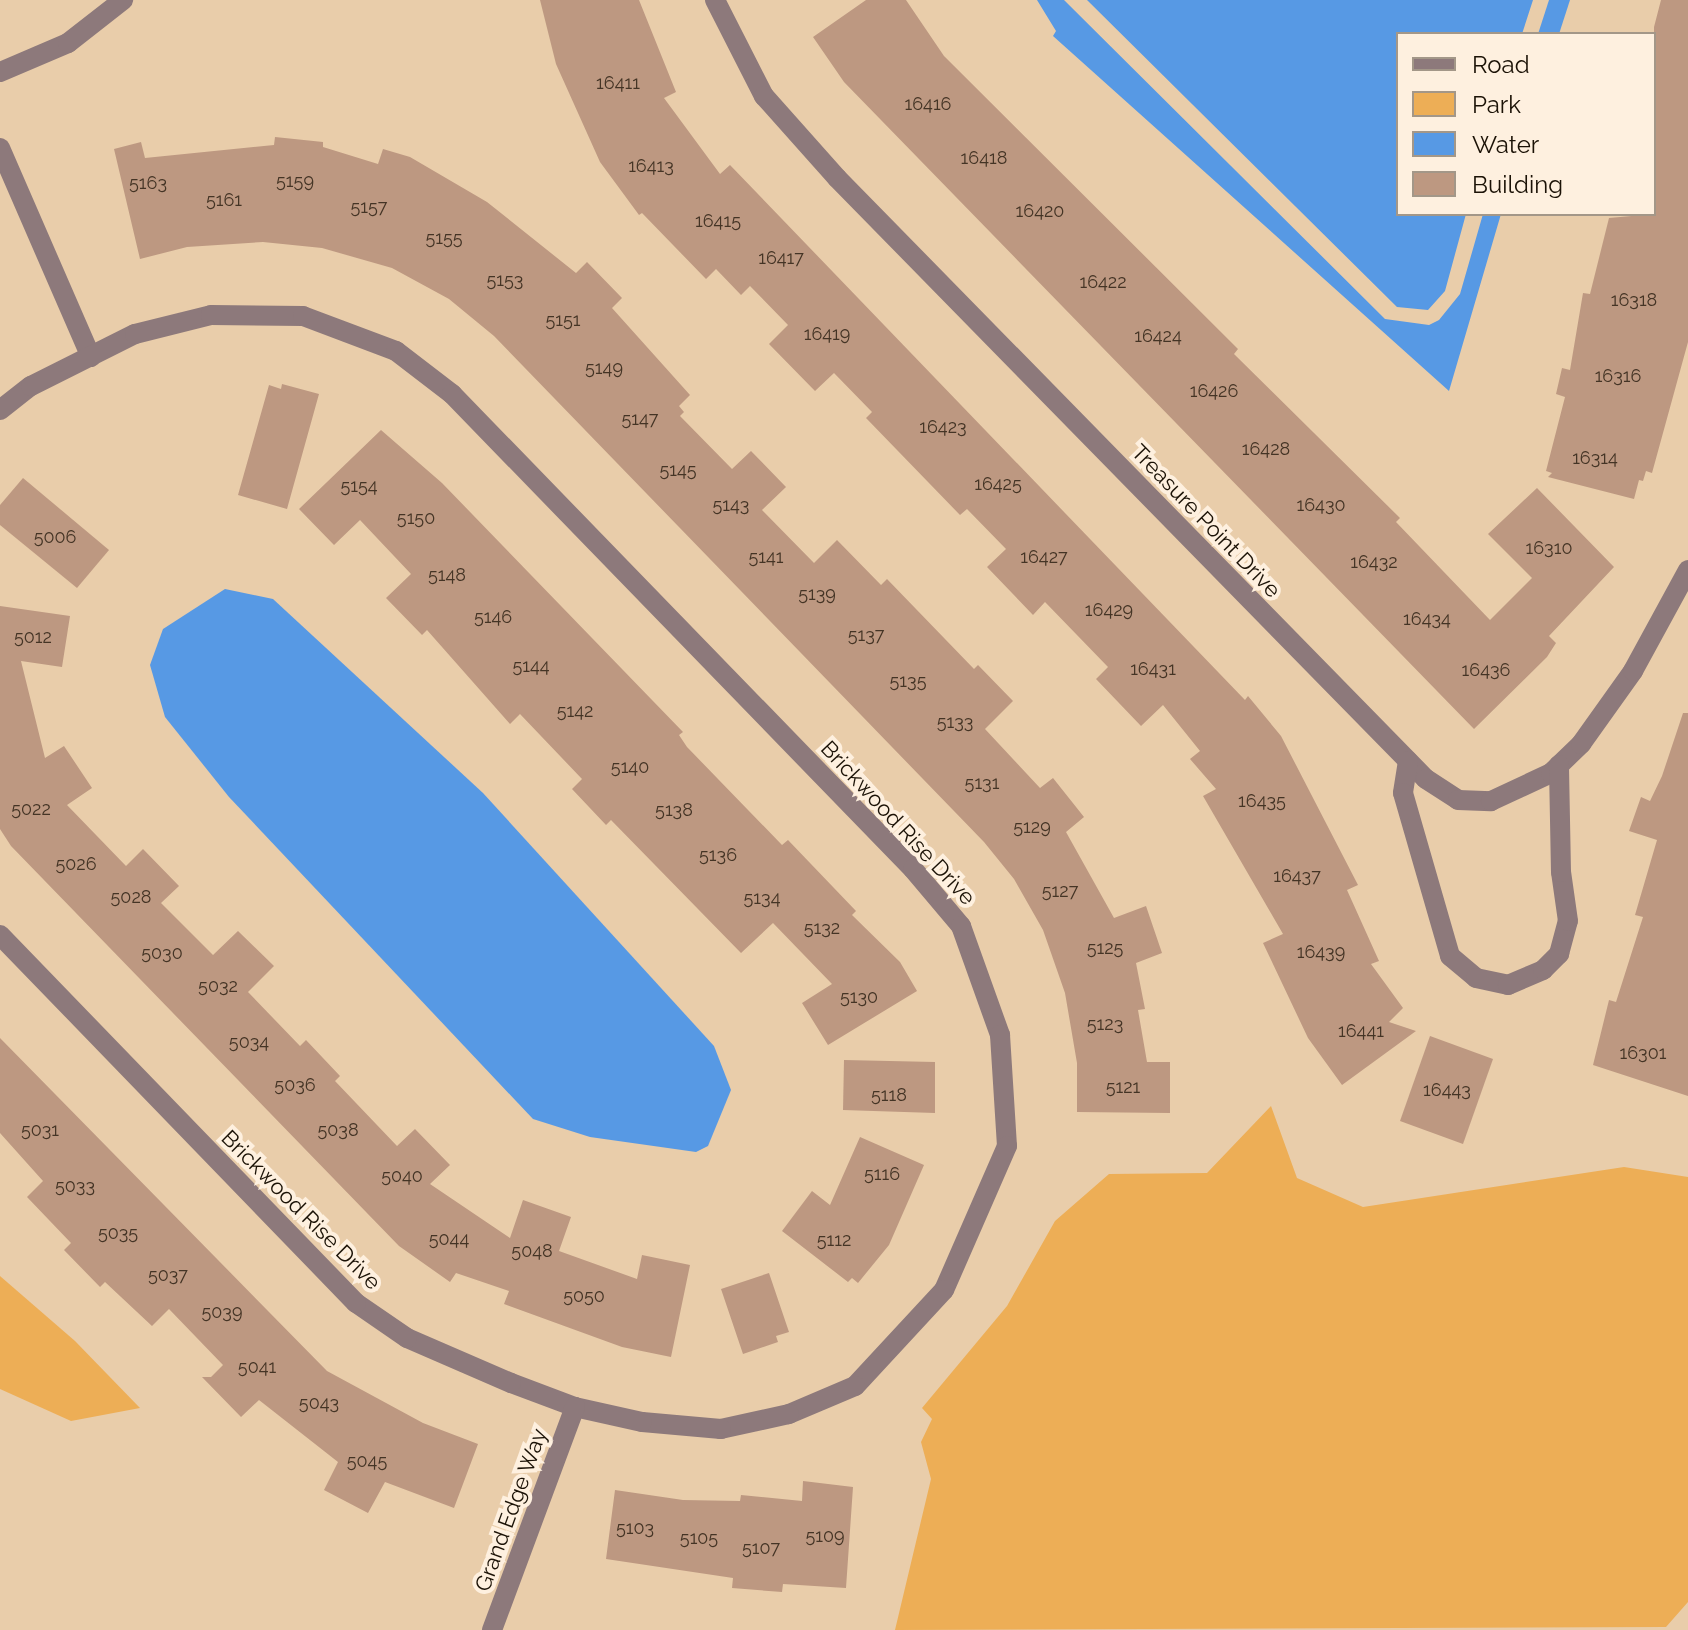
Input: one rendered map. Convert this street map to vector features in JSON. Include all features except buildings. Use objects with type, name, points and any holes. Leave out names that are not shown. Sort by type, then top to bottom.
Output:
[{"type":"street","points":[[0,72],[68,43],[123,0]]},
{"type":"street","name":"Treasure Point Drive","points":[[715,0],[764,96],[837,178],[1408,761],[1458,800],[1491,801],[1559,765],[1581,744],[1633,671],[1688,570]]},
{"type":"street","points":[[0,148],[91,357]]},
{"type":"street","name":"Brickwood Rise Drive","points":[[0,410],[31,386],[135,334],[211,315],[303,316],[396,351],[452,394],[913,869],[961,926],[1000,1035],[1007,1146],[944,1290],[855,1386],[789,1414],[721,1429],[642,1422],[575,1407],[407,1338],[356,1303],[0,935]]},
{"type":"street","points":[[1408,761],[1403,793],[1450,956],[1476,978],[1508,985],[1543,970],[1559,954],[1568,921],[1561,872],[1559,765]]},
{"type":"street","name":"Grand Edge Way","points":[[492,1630],[575,1407]]},
{"type":"green space","points":[[1271,1106],[1297,1178],[1363,1207],[1624,1167],[1688,1177],[1688,1602],[1666,1627],[895,1630],[931,1479],[921,1442],[932,1419],[922,1408],[1007,1306],[1055,1221],[1109,1174],[1207,1173]]},
{"type":"green space","points":[[0,1276],[75,1341],[140,1408],[71,1421],[0,1389]]},
{"type":"water","points":[[1037,0],[1064,0],[1385,319],[1429,325],[1439,320],[1460,294],[1482,216],[1500,216],[1449,391],[1053,36],[1056,31]]},
{"type":"water","points":[[1087,0],[1533,0],[1523,32],[1396,32],[1396,216],[1465,216],[1445,291],[1428,310],[1397,307]]},
{"type":"water","points":[[1549,0],[1570,0],[1560,32],[1539,32]]},
{"type":"water","points":[[225,589],[273,599],[483,793],[714,1046],[731,1090],[708,1146],[696,1152],[590,1137],[533,1119],[229,797],[165,717],[150,665],[163,629]]}]
